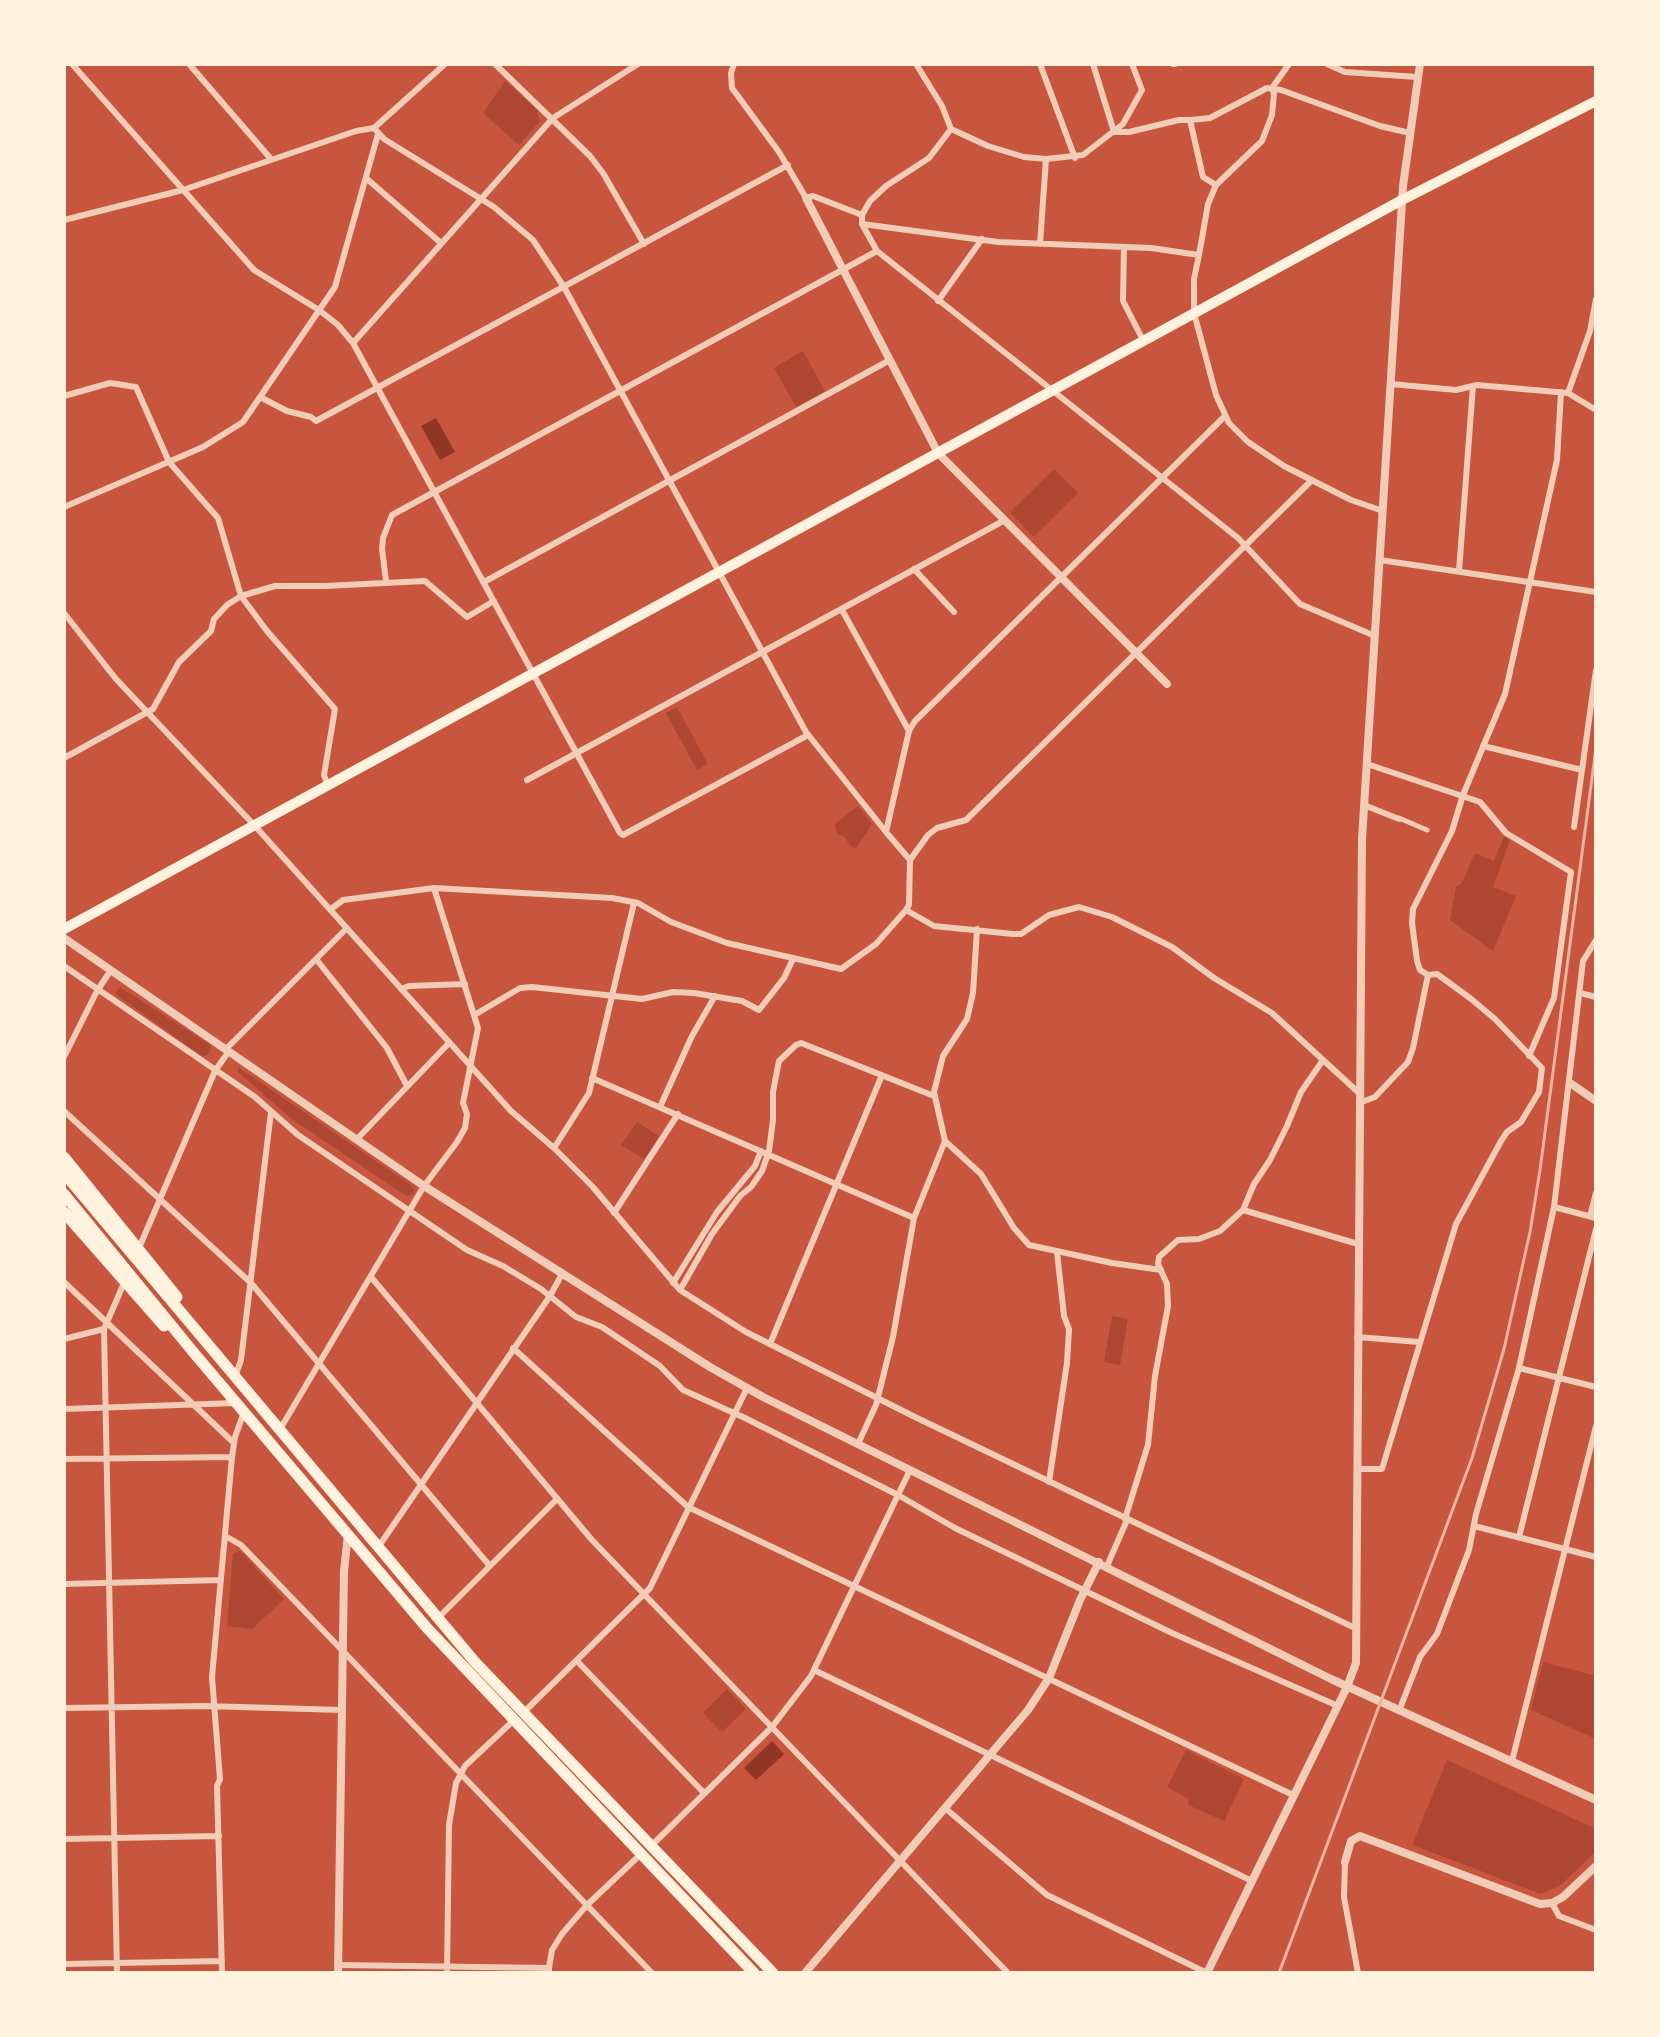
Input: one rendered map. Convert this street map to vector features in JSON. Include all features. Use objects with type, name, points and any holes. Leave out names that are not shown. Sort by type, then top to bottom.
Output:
[{"type":"highway","points":[[64,1157],[181,1301],[205,1341]]},
{"type":"highway","points":[[64,1173],[518,1717]]},
{"type":"highway","points":[[64,1194],[158,1321],[194,1353],[427,1628],[646,1850],[773,1973]]},
{"type":"highway","points":[[64,1212],[127,1278]]},
{"type":"highway","points":[[348,1534],[349,1514]]},
{"type":"highway","points":[[348,1534],[369,1536]]},
{"type":"highway","points":[[359,1547],[379,1547]]},
{"type":"highway","points":[[646,1850],[754,1973]]},
{"type":"main road","points":[[64,929],[1402,200],[1596,101]]},
{"type":"street","points":[[72,64],[254,270],[319,310],[338,325],[353,343],[623,835],[808,735]]},
{"type":"street","points":[[189,64],[271,159]]},
{"type":"street","points":[[64,507],[236,429],[335,287],[367,179],[376,131],[445,64]]},
{"type":"street","points":[[495,64],[553,118],[603,173],[644,244]]},
{"type":"street","points":[[353,343],[553,118],[638,64]]},
{"type":"street","points":[[734,64],[732,88],[754,114],[788,165],[938,453],[1167,684]]},
{"type":"street","points":[[916,64],[942,106],[951,129],[988,146],[1024,157],[1046,159],[1083,155],[1123,124],[1142,90],[1132,64]]},
{"type":"street","points":[[1040,64],[1075,158]]},
{"type":"street","points":[[1093,64],[1114,132]]},
{"type":"street","points":[[1272,88],[1289,64]]},
{"type":"street","points":[[1327,64],[1345,72],[1417,77]]},
{"type":"street","points":[[945,1808],[1047,1895],[1207,1973],[1338,1706],[1356,1663],[1360,897],[1402,200],[1420,64]]},
{"type":"street","points":[[1114,132],[1129,132],[1179,120],[1210,118],[1272,88],[1380,126],[1410,133]]},
{"type":"street","points":[[1272,88],[1272,115],[1262,141],[1216,185],[1208,204],[1194,279],[1194,313],[1224,417],[1248,442],[1284,466],[1351,500],[1383,511]]},
{"type":"street","points":[[1190,120],[1203,177],[1216,185]]},
{"type":"street","points":[[951,129],[929,158],[886,186],[867,205],[862,224],[877,251],[1245,545],[1300,604],[1375,636]]},
{"type":"street","points":[[64,220],[183,190],[356,131],[376,131],[508,217],[533,240],[564,287],[808,735],[910,860]]},
{"type":"street","points":[[1040,244],[1046,159]]},
{"type":"street","points":[[260,397],[316,421],[788,165]]},
{"type":"street","points":[[367,179],[441,243]]},
{"type":"street","points":[[806,198],[813,196],[862,215]]},
{"type":"street","points":[[862,224],[982,239],[1151,248],[1199,255]]},
{"type":"street","points":[[938,301],[982,239]]},
{"type":"street","points":[[1124,247],[1123,301],[1144,342]]},
{"type":"street","points":[[386,581],[383,538],[392,515],[877,251]]},
{"type":"street","points":[[1356,1469],[1382,1469],[1456,1224],[1501,1141],[1521,1122],[1539,1092],[1542,1068],[1495,1019],[1437,974],[1428,975],[1420,970],[1412,923],[1413,909],[1452,831],[1463,795],[1505,694],[1557,460],[1564,393],[1590,331],[1596,299]]},
{"type":"street","points":[[484,582],[890,360]]},
{"type":"street","points":[[64,396],[110,383],[136,387],[169,462],[218,518],[241,596],[335,709],[324,775],[328,786]]},
{"type":"street","points":[[1391,384],[1456,390],[1473,386],[1564,393],[1596,410]]},
{"type":"street","points":[[1459,571],[1473,386]]},
{"type":"street","points":[[886,832],[909,731],[915,721],[1224,417]]},
{"type":"street","points":[[331,909],[343,900],[434,888],[612,898],[634,903],[671,922],[727,943],[841,969],[876,944],[906,910],[909,905],[910,860],[921,844],[937,828],[966,820],[1312,480]]},
{"type":"street","points":[[527,780],[1005,520]]},
{"type":"street","points":[[1380,560],[1596,592]]},
{"type":"street","points":[[914,569],[954,612]]},
{"type":"street","points":[[64,758],[147,713],[158,700],[179,662],[211,631],[214,619],[227,605],[241,596],[275,586],[425,581],[467,617],[494,601]]},
{"type":"street","points":[[842,610],[909,731]]},
{"type":"street","points":[[64,613],[98,659],[147,713],[331,909],[511,1111],[592,1186],[680,1290],[722,1319],[770,1344],[1355,1628]]},
{"type":"street","points":[[1574,827],[1596,670]]},
{"type":"street","points":[[1483,746],[1582,770]]},
{"type":"street","points":[[1367,764],[1480,802],[1506,833],[1571,872],[1554,998],[1529,1056]]},
{"type":"street","points":[[1364,805],[1427,830]]},
{"type":"street","points":[[279,1431],[424,1186],[465,1128],[467,1114],[463,1103],[478,1028],[434,888]]},
{"type":"street","points":[[554,1148],[589,1093],[634,903]]},
{"type":"street","points":[[906,910],[934,926],[1021,934],[1049,915],[1079,907],[1112,917],[1172,947],[1214,978],[1272,1013],[1359,1093]]},
{"type":"street","points":[[139,1248],[215,1071],[228,1050],[347,928]]},
{"type":"street","points":[[977,929],[973,993],[967,1019],[943,1056],[934,1096],[945,1141],[981,1174],[1014,1228],[1029,1245],[1161,1270]]},
{"type":"street","points":[[64,938],[424,1186],[659,1336],[747,1388],[1347,1687],[1596,1800]]},
{"type":"street","points":[[1399,1711],[1420,1657],[1437,1634],[1469,1550],[1519,1368],[1554,1207],[1583,961],[1596,940]]},
{"type":"street","points":[[316,959],[387,1048],[407,1086]]},
{"type":"street","points":[[476,1014],[520,988],[532,987],[642,999],[673,992],[715,996],[742,1001],[759,1010],[784,978],[793,959]]},
{"type":"street","points":[[64,966],[255,1097],[298,1135],[467,1250],[503,1266],[576,1317],[602,1327],[660,1366],[683,1390],[898,1495],[955,1528],[1172,1633],[1338,1706]]},
{"type":"street","points":[[64,1057],[111,970]]},
{"type":"street","points":[[1359,1103],[1375,1097],[1408,1062],[1428,975]]},
{"type":"street","points":[[401,989],[465,984]]},
{"type":"street","points":[[1580,993],[1596,997]]},
{"type":"street","points":[[660,1107],[692,1036],[715,996]]},
{"type":"street","points":[[357,1139],[449,1043]]},
{"type":"street","points":[[680,1290],[712,1234],[740,1196],[756,1181],[773,1120],[773,1092],[779,1061],[796,1045],[801,1043],[934,1096]]},
{"type":"street","points":[[805,1973],[1028,1710],[1049,1678],[1085,1591],[1126,1519],[1148,1445],[1155,1376],[1168,1306],[1167,1284],[1158,1264],[1159,1257],[1173,1242],[1209,1237],[1229,1225],[1243,1210],[1287,1126],[1301,1092],[1323,1060]]},
{"type":"street","points":[[770,1344],[882,1075]]},
{"type":"street","points":[[592,1078],[914,1218]]},
{"type":"street","points":[[1570,1083],[1596,1101]]},
{"type":"street","points":[[64,1111],[251,1283],[489,1565]]},
{"type":"street","points":[[235,1377],[241,1360],[271,1112]]},
{"type":"street","points":[[614,1213],[678,1114]]},
{"type":"street","points":[[858,1444],[878,1398],[893,1337],[914,1218],[945,1141]]},
{"type":"street","points":[[673,1283],[717,1212],[748,1177],[764,1153]]},
{"type":"street","points":[[1554,1207],[1593,1217],[1596,1193]]},
{"type":"street","points":[[1243,1210],[1358,1244]]},
{"type":"street","points":[[1519,1537],[1596,1229]]},
{"type":"street","points":[[1049,1482],[1067,1363],[1069,1329],[1064,1316],[1057,1252]]},
{"type":"street","points":[[379,1547],[562,1274]]},
{"type":"street","points":[[371,1277],[557,1499],[644,1596],[1008,1973]]},
{"type":"street","points":[[117,1973],[106,1326],[127,1278]]},
{"type":"street","points":[[64,1282],[106,1326],[234,1443]]},
{"type":"street","points":[[64,1339],[106,1326]]},
{"type":"street","points":[[1357,1337],[1419,1342]]},
{"type":"street","points":[[513,1348],[688,1507],[1293,1795]]},
{"type":"street","points":[[1519,1368],[1596,1387]]},
{"type":"street","points":[[447,1970],[449,1825],[460,1773],[644,1596],[747,1388]]},
{"type":"street","points":[[64,1409],[241,1407],[232,1457],[212,1677],[220,1779],[217,1786],[222,1973]]},
{"type":"street","points":[[1512,1761],[1596,1426]]},
{"type":"street","points":[[64,1459],[232,1457]]},
{"type":"street","points":[[348,1534],[338,1969],[549,1970],[556,1942],[587,1905],[772,1727],[814,1670],[910,1470]]},
{"type":"street","points":[[438,1618],[557,1499]]},
{"type":"street","points":[[1474,1526],[1596,1557]]},
{"type":"street","points":[[225,1536],[241,1545],[652,1973]]},
{"type":"street","points":[[64,1584],[221,1580]]},
{"type":"street","points":[[577,1661],[704,1793]]},
{"type":"street","points":[[814,1670],[1252,1881]]},
{"type":"street","points":[[64,1708],[214,1706],[342,1710]]},
{"type":"street","points":[[64,1839],[219,1836]]},
{"type":"street","points":[[1358,1973],[1344,1905],[1345,1862],[1351,1841],[1360,1836],[1534,1903],[1552,1903],[1563,1897],[1596,1866]]},
{"type":"street","points":[[1552,1903],[1559,1916],[1596,1930]]},
{"type":"street","points":[[64,1964],[222,1961]]},
{"type":"shaded area","points":[[505,81],[537,110],[540,121],[519,145],[483,113]]},
{"type":"shaded area","points":[[803,351],[825,391],[796,407],[774,368]]},
{"type":"shaded area","points":[[436,418],[455,452],[440,460],[421,426]]},
{"type":"shaded area","points":[[1054,469],[1078,493],[1033,537],[1010,512]]},
{"type":"shaded area","points":[[677,707],[708,764],[697,770],[666,713]]},
{"type":"shaded area","points":[[858,806],[872,824],[856,848],[851,847],[844,836],[837,834],[835,824]]},
{"type":"shaded area","points":[[1504,836],[1510,840],[1493,887],[1516,896],[1493,951],[1450,920],[1456,887],[1462,883],[1475,853],[1494,861]]},
{"type":"shaded area","points":[[120,987],[209,1044],[212,1047],[208,1055],[202,1056],[118,996],[115,993]]},
{"type":"shaded area","points":[[238,1067],[408,1183],[414,1188],[414,1193],[408,1196],[402,1193],[293,1120],[238,1072]]},
{"type":"shaded area","points":[[637,1122],[659,1136],[644,1159],[621,1145]]},
{"type":"shaded area","points":[[1112,1316],[1128,1319],[1120,1365],[1104,1362]]},
{"type":"shaded area","points":[[240,1551],[284,1599],[252,1629],[227,1626],[233,1554]]},
{"type":"shaded area","points":[[1543,1662],[1596,1676],[1596,1739],[1531,1710]]},
{"type":"shaded area","points":[[727,1689],[746,1709],[722,1732],[703,1713]]},
{"type":"shaded area","points":[[772,1741],[784,1754],[756,1780],[744,1768]]},
{"type":"shaded area","points":[[1186,1750],[1244,1779],[1224,1821],[1188,1805],[1189,1799],[1167,1787]]},
{"type":"shaded area","points":[[1447,1760],[1596,1829],[1596,1851],[1562,1884],[1541,1894],[1412,1845]]},
{"type":"railway","points":[[1279,1973],[1472,1458],[1504,1349],[1530,1232],[1540,1170],[1596,748]]}]
